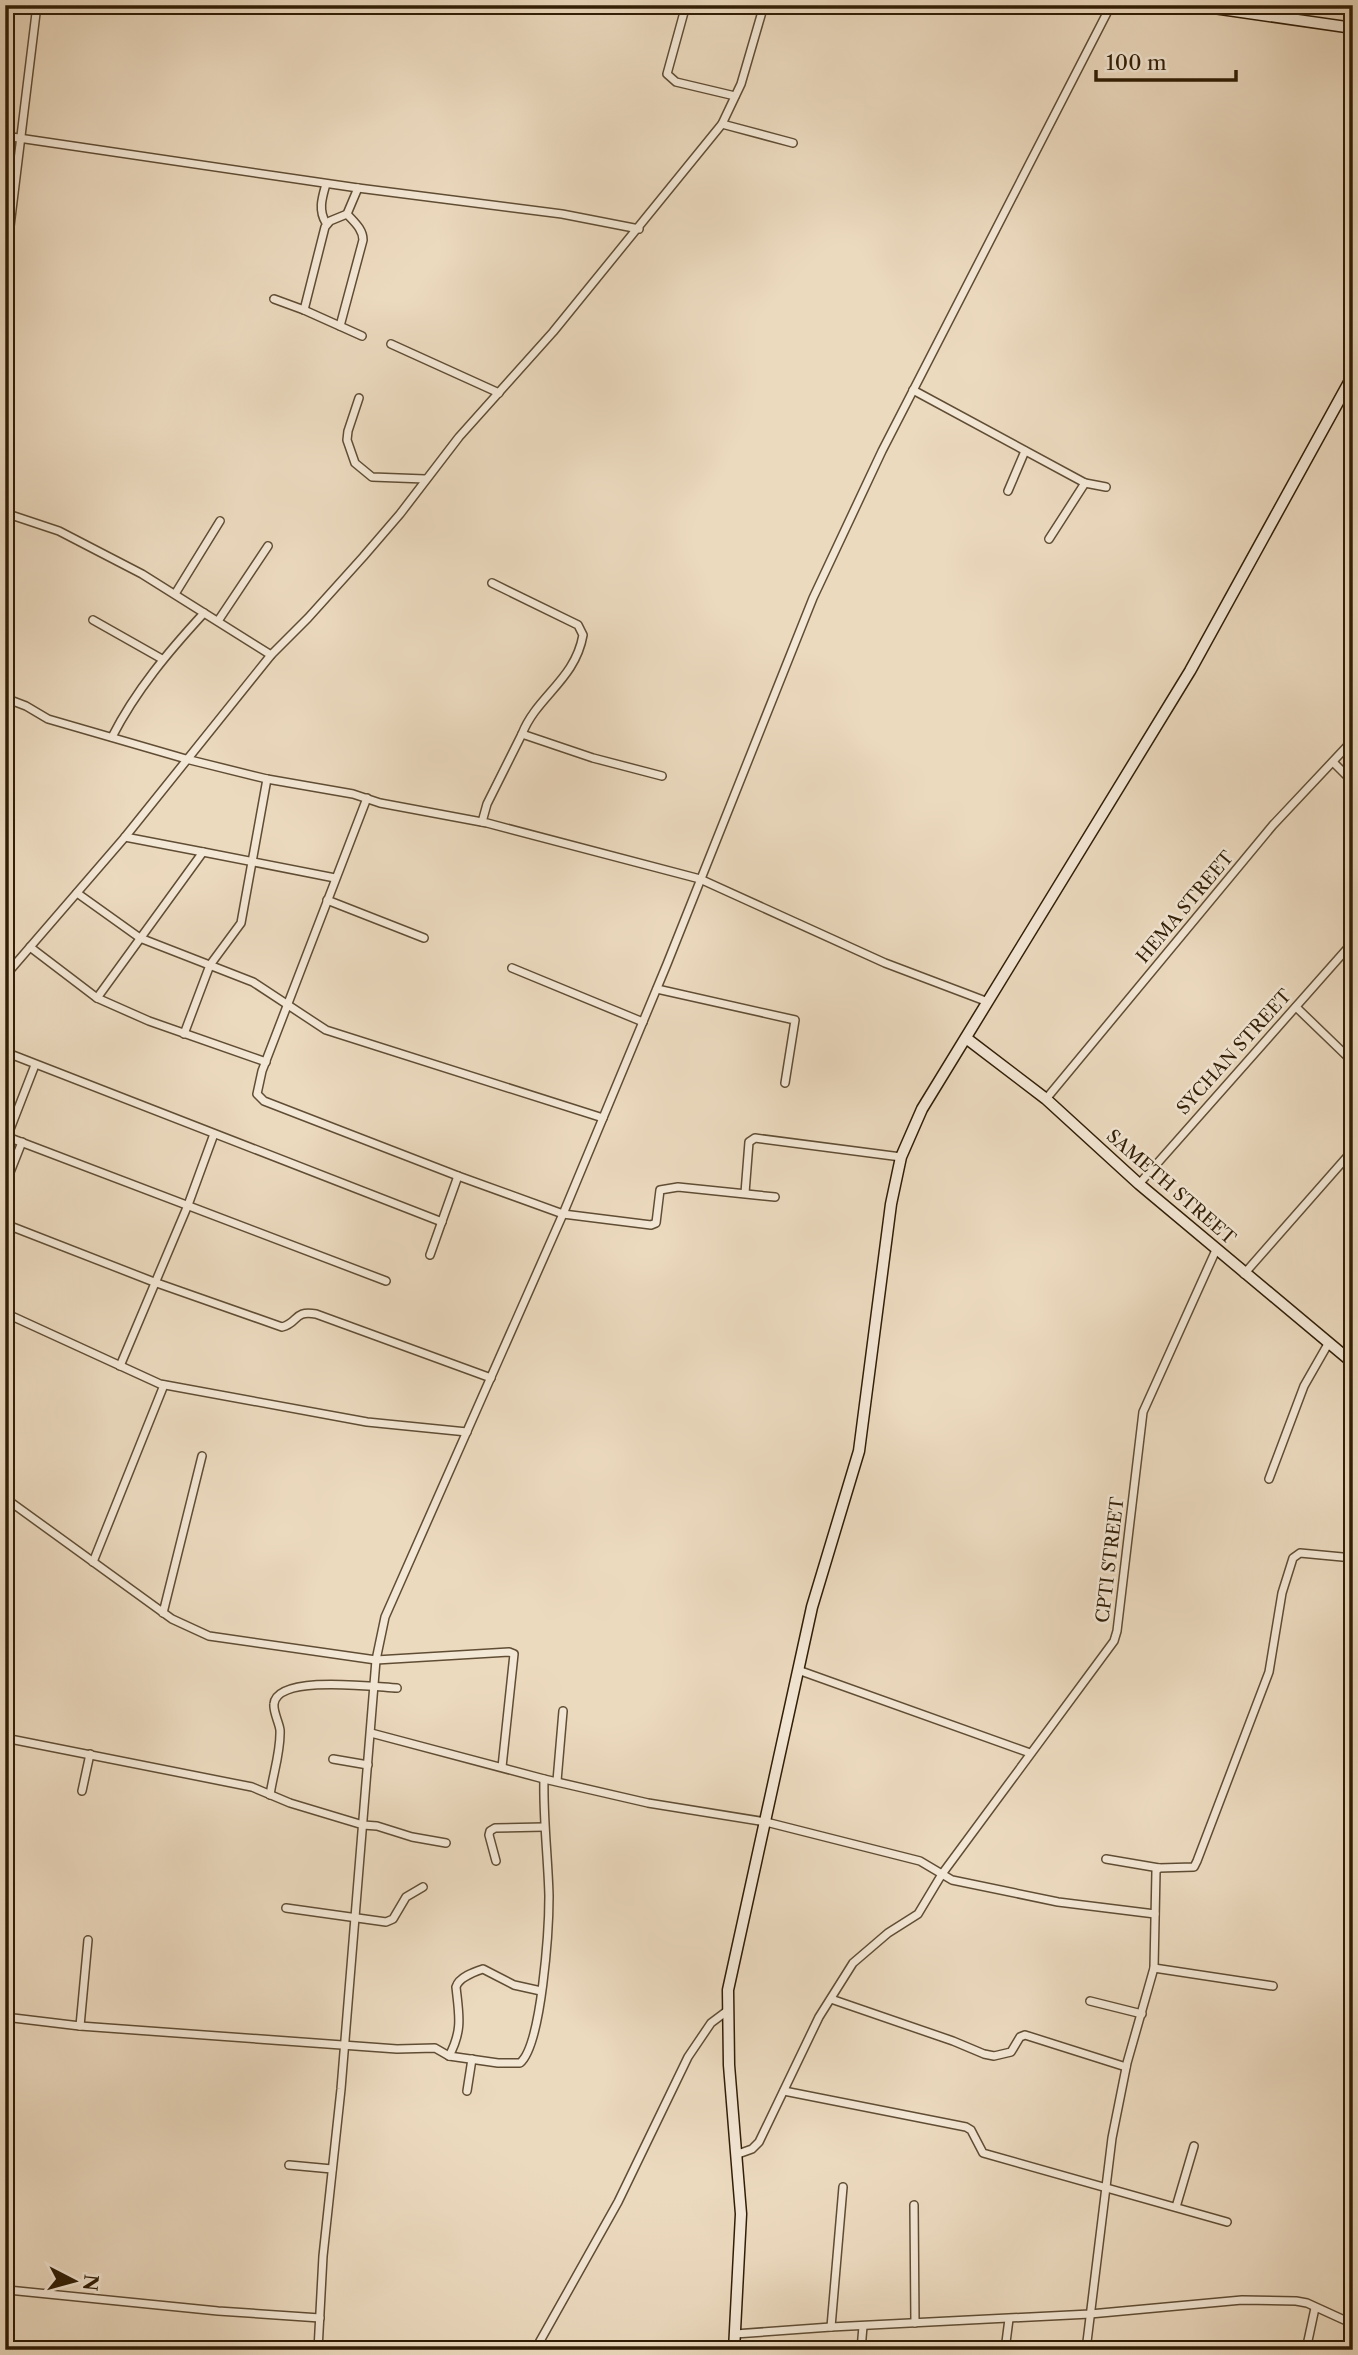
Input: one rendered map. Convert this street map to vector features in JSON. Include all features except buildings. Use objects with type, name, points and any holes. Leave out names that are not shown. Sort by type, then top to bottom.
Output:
[{"type":"street","points":[[5,267],[37,5]]},
{"type":"street","points":[[686,5],[667,74],[676,82],[735,96]]},
{"type":"street","points":[[5,976],[125,837],[271,654],[308,618],[400,514],[425,479],[639,229],[722,124],[741,84],[764,5]]},
{"type":"street","points":[[318,2350],[323,2256],[345,2045],[376,1660],[385,1617],[563,1214],[657,989],[813,598],[882,451],[1111,5]]},
{"type":"street","points":[[1193,5],[1353,28]]},
{"type":"street","points":[[722,124],[793,143]]},
{"type":"street","points":[[5,136],[326,184],[562,214],[639,229]]},
{"type":"street","points":[[304,310],[326,223],[322,217],[321,204],[326,184]]},
{"type":"street","points":[[326,223],[347,214],[358,188]]},
{"type":"street","points":[[340,326],[363,240],[363,234],[347,214]]},
{"type":"street","points":[[274,299],[362,336]]},
{"type":"street","points":[[391,344],[499,393]]},
{"type":"street","points":[[734,2350],[741,2231],[727,2011],[733,1961],[812,1607],[859,1451],[891,1204],[901,1157],[922,1109],[1190,671],[1353,375]]},
{"type":"street","points":[[913,390],[1085,483],[1106,487]]},
{"type":"street","points":[[359,398],[347,440],[355,463],[372,477],[425,479]]},
{"type":"street","points":[[1007,491],[1025,451]]},
{"type":"street","points":[[1049,539],[1085,483]]},
{"type":"street","points":[[5,513],[59,531],[175,594],[271,654]]},
{"type":"street","points":[[175,594],[220,521]]},
{"type":"street","points":[[218,621],[268,546]]},
{"type":"street","points":[[482,822],[487,804],[522,734],[536,709],[563,680],[583,635],[578,625],[492,583]]},
{"type":"street","points":[[112,737],[123,715],[162,659],[204,613]]},
{"type":"street","points":[[93,620],[162,659]]},
{"type":"street","points":[[5,698],[48,719],[186,759],[267,779],[353,794],[482,822],[700,879],[886,963],[988,1002]]},
{"type":"street","points":[[522,734],[593,758],[662,776]]},
{"type":"street","name":"HEMA STREET","points":[[1046,1099],[1273,825],[1353,740]]},
{"type":"street","points":[[1333,762],[1353,782]]},
{"type":"street","points":[[184,1034],[210,965],[241,923],[267,779]]},
{"type":"street","points":[[367,798],[265,1062],[257,1094],[264,1101],[563,1214],[651,1225],[656,1223],[660,1190],[663,1188],[775,1197]]},
{"type":"street","points":[[125,837],[335,878]]},
{"type":"street","points":[[97,998],[203,852]]},
{"type":"street","points":[[77,893],[140,938],[253,982],[326,1030],[603,1118]]},
{"type":"street","points":[[327,900],[424,938]]},
{"type":"street","name":"SYCHAN STREET","points":[[1139,1184],[1353,942]]},
{"type":"street","points":[[30,947],[97,998],[149,1021],[265,1062]]},
{"type":"street","points":[[512,968],[643,1022]]},
{"type":"street","points":[[657,989],[795,1020],[785,1083]]},
{"type":"street","points":[[1296,1007],[1353,1062]]},
{"type":"street","name":"SAMETH STREET","points":[[965,1038],[1046,1099],[1139,1184],[1353,1363]]},
{"type":"street","points":[[5,1052],[442,1222]]},
{"type":"street","points":[[35,1065],[6,1136],[386,1281]]},
{"type":"street","points":[[120,1366],[188,1205],[214,1134]]},
{"type":"street","points":[[745,1193],[749,1143],[755,1138],[901,1157]]},
{"type":"street","points":[[5,1185],[22,1142]]},
{"type":"street","points":[[1244,1274],[1353,1150]]},
{"type":"street","points":[[430,1255],[458,1176]]},
{"type":"street","points":[[5,1224],[154,1282],[282,1327],[289,1326],[298,1314],[316,1314],[491,1378]]},
{"type":"street","name":"CPTI STREET","points":[[738,2154],[756,2147],[819,2017],[853,1963],[888,1933],[918,1914],[942,1874],[1116,1636],[1143,1412],[1216,1250]]},
{"type":"street","points":[[5,1312],[164,1385],[367,1422],[467,1433]]},
{"type":"street","points":[[1269,1479],[1304,1386],[1328,1344]]},
{"type":"street","points":[[93,1562],[164,1385]]},
{"type":"street","points":[[163,1613],[202,1456]]},
{"type":"street","points":[[5,1499],[172,1619],[217,1638],[376,1660],[509,1652],[514,1654],[502,1767]]},
{"type":"street","points":[[1106,1859],[1158,1868],[1194,1867],[1269,1672],[1282,1593],[1293,1558],[1300,1553],[1353,1558]]},
{"type":"street","points":[[797,1670],[1030,1753]]},
{"type":"street","points":[[270,1795],[280,1739],[278,1719],[273,1706],[280,1694],[308,1685],[397,1688]]},
{"type":"street","points":[[557,1781],[563,1711]]},
{"type":"street","points":[[370,1733],[544,1779],[648,1803],[766,1822],[920,1861],[952,1880],[1058,1902],[1155,1914]]},
{"type":"street","points":[[5,1738],[252,1787],[290,1803],[363,1825],[446,1843]]},
{"type":"street","points":[[82,1791],[90,1754]]},
{"type":"street","points":[[333,1759],[368,1765]]},
{"type":"street","points":[[5,2017],[80,2026],[397,2049],[435,2048],[449,2056],[514,2064],[523,2061],[537,2022],[549,1894],[544,1779]]},
{"type":"street","points":[[496,1861],[490,1831],[495,1828],[544,1827]]},
{"type":"street","points":[[1086,2350],[1112,2138],[1126,2067],[1154,1968],[1158,1868]]},
{"type":"street","points":[[286,1908],[386,1923],[393,1919],[406,1897],[423,1887]]},
{"type":"street","points":[[80,2026],[88,1940]]},
{"type":"street","points":[[1154,1968],[1273,1986]]},
{"type":"street","points":[[449,2056],[460,2026],[457,1982],[483,1969],[514,1985],[541,1991]]},
{"type":"street","points":[[831,1999],[984,2054],[994,2056],[1011,2052],[1020,2037],[1025,2035],[1126,2067]]},
{"type":"street","points":[[1090,2001],[1142,2014]]},
{"type":"street","points":[[536,2350],[618,2202],[688,2057],[711,2023],[727,2011]]},
{"type":"street","points":[[467,2091],[472,2059]]},
{"type":"street","points":[[783,2091],[967,2127],[983,2152],[1227,2222]]},
{"type":"street","points":[[1176,2207],[1194,2146]]},
{"type":"street","points":[[289,2165],[332,2169]]},
{"type":"street","points":[[831,2326],[844,2187]]},
{"type":"street","points":[[914,2206],[915,2323]]},
{"type":"street","points":[[5,2287],[8,2290],[218,2311],[320,2318]]},
{"type":"street","points":[[735,2334],[831,2326],[1090,2314],[1242,2300],[1307,2303],[1353,2324]]},
{"type":"street","points":[[1306,2350],[1315,2308]]},
{"type":"street","points":[[1006,2350],[1009,2319]]},
{"type":"street","points":[[861,2350],[863,2326]]}]
